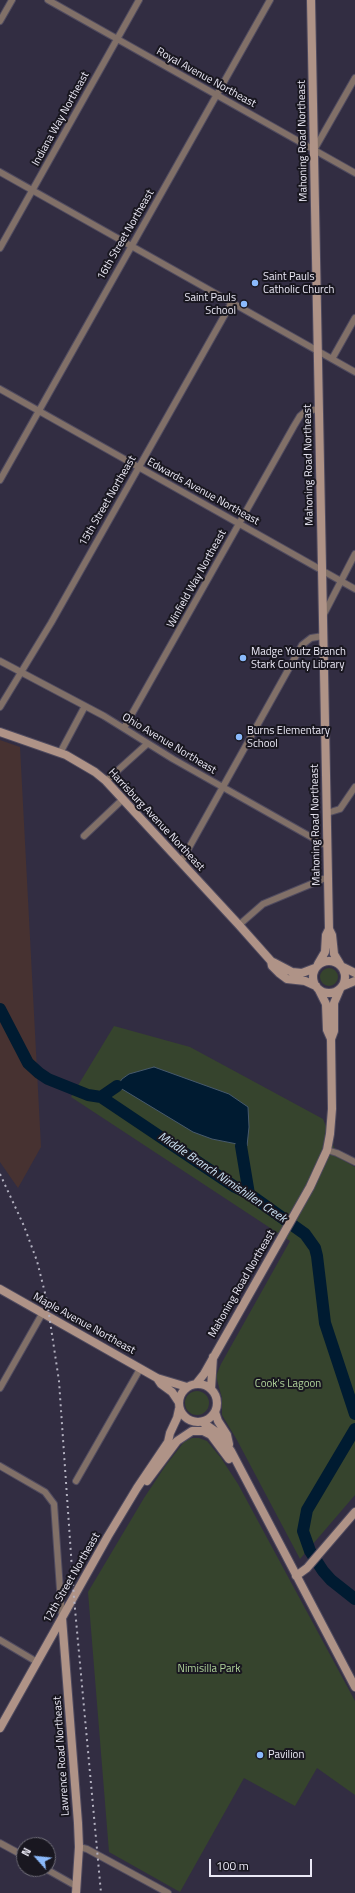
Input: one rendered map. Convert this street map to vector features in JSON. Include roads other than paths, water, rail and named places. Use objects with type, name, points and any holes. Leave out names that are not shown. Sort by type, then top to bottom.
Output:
[{"type":"main road","name":"Mahoning Road Northeast","points":[[311,0],[329,930],[332,935],[334,954],[341,966]]},
{"type":"main road","name":"Harrisburg Avenue Northeast","points":[[0,732],[60,753],[84,764],[106,781],[271,961],[292,972],[302,973],[316,967]]},
{"type":"main road","name":"Mahoning Road Northeast","points":[[316,967],[324,954],[326,935],[329,930]]},
{"type":"main road","points":[[355,973],[328,960],[321,962],[316,967],[313,976],[317,988],[330,993],[355,981]]},
{"type":"main road","name":"Harrisburg Avenue Northeast","points":[[271,961],[272,966],[286,978],[305,981],[317,988]]},
{"type":"main road","points":[[341,966],[346,976],[341,988]]},
{"type":"main road","name":"Mahoning Road Northeast","points":[[317,988],[326,1002],[327,1030],[331,1039]]},
{"type":"main road","name":"Mahoning Road Northeast","points":[[196,1384],[213,1357],[315,1178],[327,1150],[332,1109],[331,1039],[334,1031],[334,1003],[341,988]]},
{"type":"main road","name":"Maple Avenue Northeast","points":[[0,1289],[157,1378],[187,1387]]},
{"type":"main road","name":"Mahoning Road Northeast","points":[[211,1389],[213,1357]]},
{"type":"main road","name":"Maple Avenue Northeast","points":[[157,1378],[161,1384],[173,1392],[179,1405]]},
{"type":"main road","points":[[231,1451],[227,1435],[218,1421],[215,1412],[217,1401],[211,1389],[205,1385],[196,1384],[187,1387],[180,1394],[179,1405],[186,1418],[199,1422],[218,1433],[231,1451],[355,1687]]},
{"type":"main road","name":"12th Street Northeast","points":[[168,1442],[170,1433],[178,1418],[179,1405]]},
{"type":"main road","points":[[199,1422],[208,1419],[215,1412]]},
{"type":"main road","name":"12th Street Northeast","points":[[0,1728],[137,1488],[168,1442],[186,1426],[199,1422]]},
{"type":"main road","points":[[137,1488],[150,1479],[177,1441],[187,1433],[195,1430],[205,1432],[214,1438],[227,1455],[240,1479],[247,1483]]},
{"type":"main road","points":[[296,1576],[307,1568],[355,1512]]},
{"type":"main road","name":"Lawrence Road Northeast","points":[[62,1618],[79,1847],[76,1889]]},
{"type":"street","points":[[0,21],[12,0]]},
{"type":"street","name":"Royal Avenue Northeast","points":[[48,0],[355,173]]},
{"type":"street","name":"Indiana Way Northeast","points":[[0,248],[139,0]]},
{"type":"street","name":"16th Street Northeast","points":[[0,480],[270,0]]},
{"type":"street","points":[[314,150],[355,78]]},
{"type":"street","points":[[0,172],[355,372]]},
{"type":"street","name":"15th Street Northeast","points":[[0,707],[22,672],[139,468],[232,302]]},
{"type":"street","points":[[332,359],[355,318]]},
{"type":"street","name":"Edwards Avenue Northeast","points":[[0,389],[355,589]]},
{"type":"street","name":"Winfield Way Northeast","points":[[124,728],[300,416],[306,410],[319,409]]},
{"type":"street","points":[[323,616],[340,580],[355,554]]},
{"type":"street","points":[[181,862],[302,645],[311,638],[323,636]]},
{"type":"street","name":"Ohio Avenue Northeast","points":[[0,661],[124,728],[147,744],[327,846]]},
{"type":"street","points":[[60,753],[85,706]]},
{"type":"street","points":[[106,781],[147,744]]},
{"type":"street","points":[[327,813],[340,809],[355,787]]},
{"type":"street","points":[[84,836],[122,799]]},
{"type":"street","points":[[239,925],[263,904],[328,877]]},
{"type":"street","points":[[327,1150],[355,1162]]},
{"type":"street","points":[[0,1388],[42,1314]]},
{"type":"street","points":[[76,1481],[140,1369]]},
{"type":"street","points":[[0,1466],[45,1492],[52,1499],[54,1504],[62,1618]]},
{"type":"street","points":[[0,1640],[37,1662]]},
{"type":"street","points":[[0,1843],[16,1852]]},
{"type":"street","points":[[79,1847],[88,1849],[168,1893]]},
{"type":"street","points":[[56,1876],[76,1889]]},
{"type":"water","points":[[154,1067],[229,1094],[248,1107],[249,1127],[247,1146],[212,1139],[193,1132],[117,1086],[122,1079],[129,1074]]},
{"type":"waterway","name":"Middle Branch Nimishillen Creek","points":[[0,1009],[28,1063],[39,1073],[48,1079],[88,1095],[101,1097],[235,1187],[249,1194],[305,1234],[315,1248],[325,1323],[355,1414]]},
{"type":"waterway","points":[[101,1097],[117,1086]]},
{"type":"waterway","points":[[241,1146],[249,1194]]},
{"type":"waterway","points":[[355,1429],[307,1510],[303,1531],[310,1551],[323,1571],[331,1580],[355,1599]]},
{"type":"railway","points":[[0,1174],[24,1226],[37,1261],[47,1301],[59,1381],[74,1598],[101,1893]]},
{"type":"place","name":"Saint Pauls Catholic Church","points":[[255,283]]},
{"type":"place","name":"Saint Pauls School","points":[[244,304]]},
{"type":"place","name":"Madge Youtz Branch Stark County Library","points":[[243,658]]},
{"type":"place","name":"Burns Elementary School","points":[[239,737]]},
{"type":"place","name":"Pavilion","points":[[260,1755]]},
{"type":"park label","name":"Cook's Lagoon","points":[[288,1384]]},
{"type":"park label","name":"Nimisilla Park","points":[[209,1669]]}]
